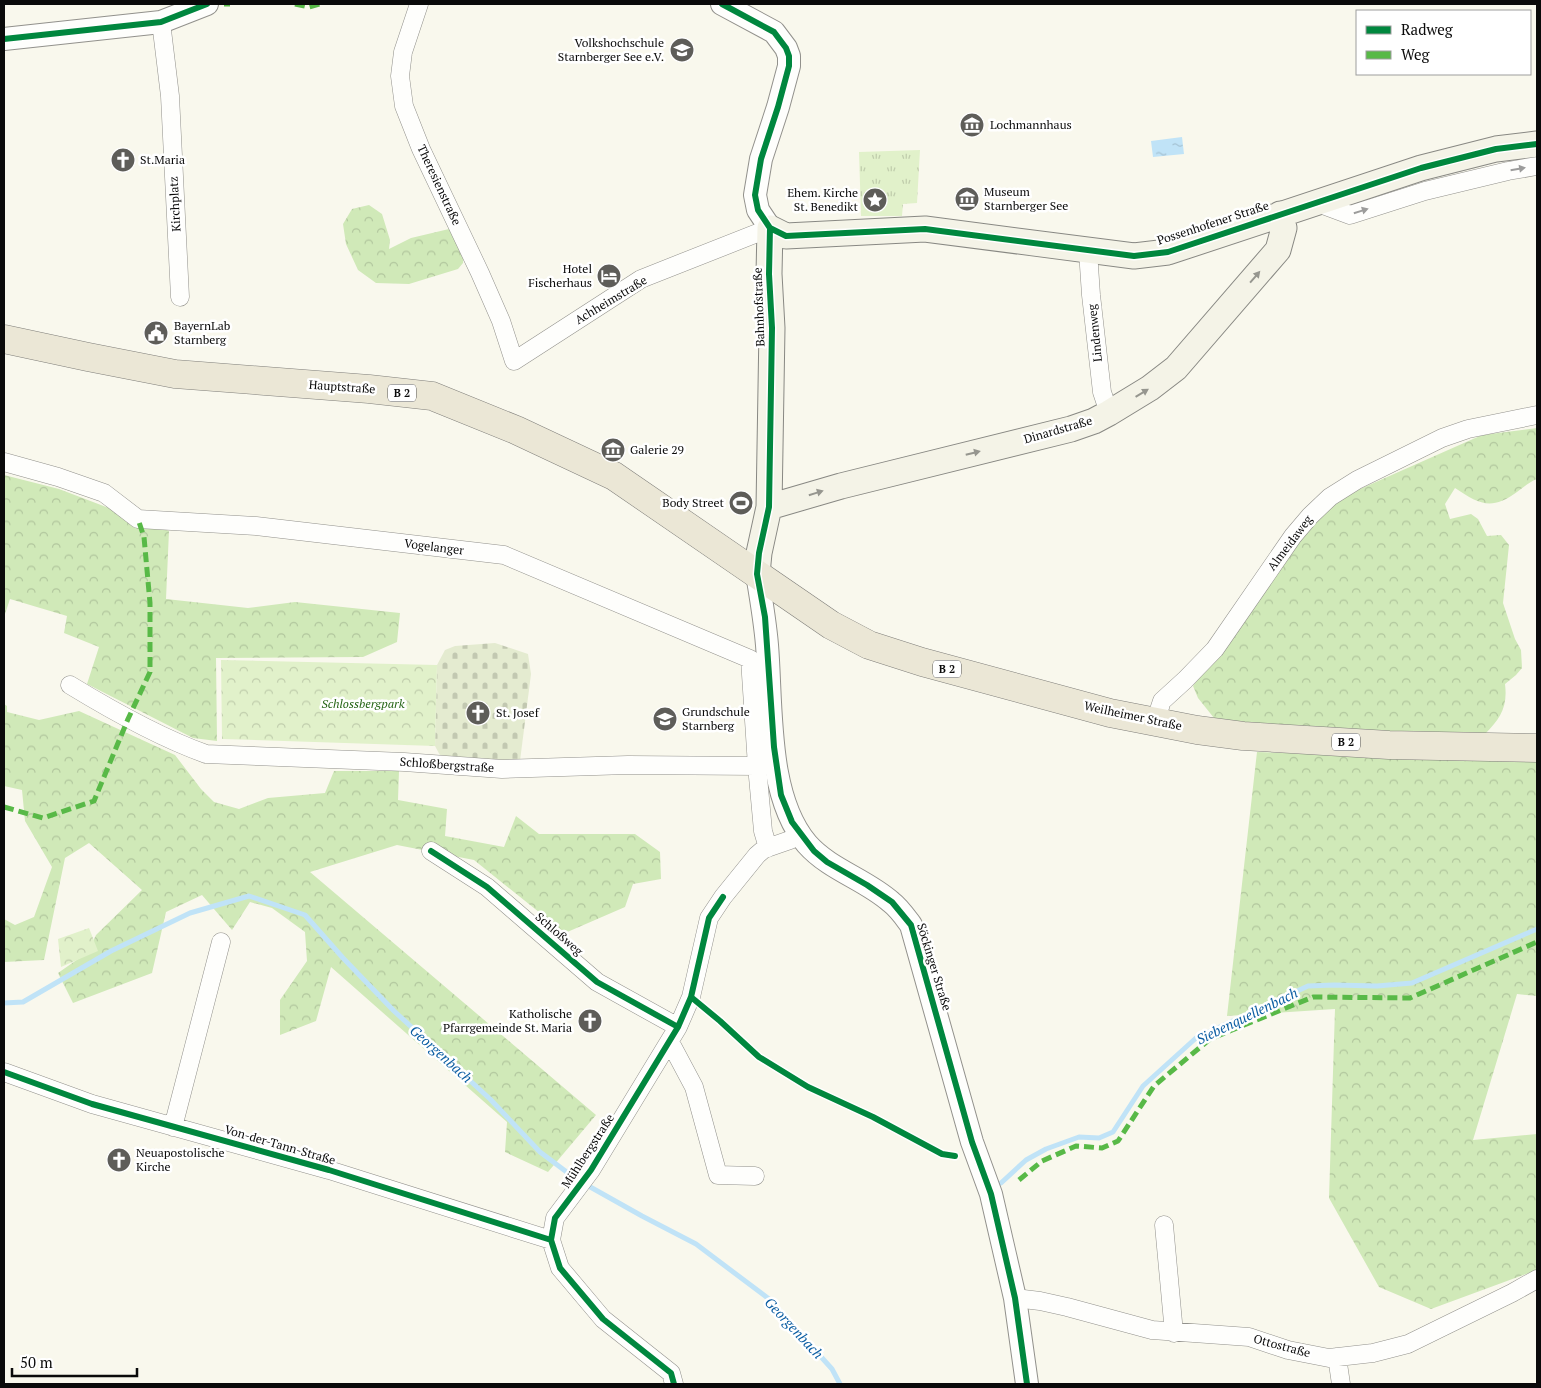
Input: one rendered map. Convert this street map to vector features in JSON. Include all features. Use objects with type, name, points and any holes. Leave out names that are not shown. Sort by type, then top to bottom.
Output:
[{"type":"main road","name":"Possenhofener Straße","points":[[770,228],[786,236],[931,230],[1134,256],[1168,252],[1421,168],[1496,149],[1537,144]]},
{"type":"main road","name":"Dinardstraße","points":[[769,507],[842,486],[1070,429],[1094,421],[1109,413],[1150,388],[1176,368],[1278,250],[1284,228],[1280,214]]},
{"type":"main road","name":"Bahnhofstraße","points":[[757,574],[759,553],[769,507],[772,328],[769,274],[770,228]]},
{"type":"main road","name":"Hauptstraße","points":[[4,338],[175,374],[369,389],[432,396],[516,430],[614,476],[757,574]]},
{"type":"main road","name":"Weilheimer Straße","points":[[757,574],[831,625],[869,645],[1035,694],[1110,713],[1243,736],[1388,745],[1537,748]]},
{"type":"street","points":[[4,39],[161,22],[207,4]]},
{"type":"street","name":"Theresienstraße","points":[[419,4],[403,52],[400,76],[404,106],[421,149],[480,272],[514,361]]},
{"type":"street","points":[[722,4],[774,32],[786,48],[789,56],[788,66],[761,159],[755,195],[758,210],[770,228]]},
{"type":"street","name":"Kirchplatz","points":[[161,22],[170,96],[180,297]]},
{"type":"street","points":[[1315,202],[1350,215],[1425,191],[1537,166]]},
{"type":"street","name":"Achheimstraße","points":[[514,361],[642,280],[770,228]]},
{"type":"street","name":"Lindenweg","points":[[1088,251],[1102,392],[1109,413]]},
{"type":"street","name":"Almeidaweg","points":[[1155,722],[1162,701],[1215,649],[1292,536],[1330,497],[1357,480],[1442,438],[1468,429],[1537,415]]},
{"type":"street","name":"Vogelanger","points":[[4,462],[104,493],[138,519],[256,526],[504,555],[750,659],[758,766]]},
{"type":"street","name":"Söckinger Straße","points":[[757,574],[765,617],[776,767],[781,795],[792,822],[814,852],[892,902],[911,925],[972,1142],[991,1194],[1015,1298],[1027,1384]]},
{"type":"street","name":"Schloßbergstraße","points":[[70,685],[187,747],[206,754],[404,762],[502,769],[628,765],[758,766]]},
{"type":"street","points":[[758,766],[763,831],[768,848]]},
{"type":"street","name":"Mühlbergstraße","points":[[550,1240],[555,1218],[591,1170],[674,1034],[691,997],[709,918],[723,897],[757,855],[800,834]]},
{"type":"street","name":"Schloßweg","points":[[431,851],[487,886],[597,982],[674,1034]]},
{"type":"street","points":[[173,1126],[221,942]]},
{"type":"street","points":[[674,1034],[694,1087],[718,1176],[755,1176]]},
{"type":"street","name":"Von-der-Tann-Straße","points":[[4,1072],[92,1104],[328,1170],[550,1240]]},
{"type":"street","points":[[1164,1225],[1174,1332]]},
{"type":"street","points":[[550,1240],[560,1268],[603,1319],[671,1373],[674,1384]]},
{"type":"street","name":"Ottostraße","points":[[1015,1298],[1040,1301],[1152,1330],[1249,1337],[1288,1350],[1329,1358],[1373,1353],[1408,1344],[1512,1294],[1537,1279]]},
{"type":"street","points":[[1337,1357],[1342,1384]]},
{"type":"green space","points":[[920,150],[917,203],[903,204],[902,216],[861,216],[859,152]]},
{"type":"green space","points":[[369,205],[382,214],[390,240],[389,249],[411,238],[449,229],[464,248],[463,263],[458,269],[409,284],[376,283],[358,270],[346,244],[343,224],[352,209]]},
{"type":"green space","points":[[1537,428],[1537,479],[1508,498],[1492,503],[1478,501],[1455,488],[1445,504],[1450,519],[1471,514],[1478,519],[1487,536],[1501,535],[1509,545],[1503,603],[1515,639],[1521,650],[1522,668],[1505,684],[1506,692],[1502,712],[1485,734],[1243,728],[1214,718],[1198,698],[1193,686],[1239,623],[1271,574],[1327,510],[1351,493],[1482,435]]},
{"type":"green space","points":[[4,475],[59,489],[169,531],[166,599],[248,608],[295,602],[400,613],[397,642],[363,657],[216,658],[217,741],[193,738],[87,684],[99,647],[64,633],[67,616],[10,599],[4,614]]},
{"type":"green space","points":[[495,643],[528,654],[531,674],[520,761],[442,759],[435,746],[437,665],[445,650],[455,646]]},
{"type":"green space","name":"Schlossbergpark","points":[[221,660],[437,665],[435,746],[222,739]]},
{"type":"green space","points":[[4,704],[7,706],[7,712],[39,720],[79,711],[175,755],[201,789],[214,802],[239,809],[268,798],[325,793],[334,771],[399,771],[398,800],[447,809],[445,836],[504,847],[516,816],[539,834],[635,834],[660,852],[661,879],[633,884],[625,907],[565,933],[474,860],[397,845],[310,872],[596,1115],[548,1172],[505,1152],[507,1122],[331,967],[316,1021],[280,1035],[280,1000],[307,961],[305,932],[272,908],[250,902],[232,930],[202,895],[166,912],[152,973],[73,1003],[58,973],[88,952],[96,935],[142,890],[89,843],[65,858],[44,960],[4,962],[4,919],[15,925],[34,917],[52,867],[25,821],[22,790],[4,786]]},
{"type":"green space","points":[[1257,752],[1537,761],[1537,996],[1517,994],[1473,1140],[1537,1134],[1537,1270],[1431,1309],[1379,1287],[1329,1198],[1335,1009],[1227,1016]]},
{"type":"green space","points":[[89,928],[98,951],[61,967],[58,939]]},
{"type":"water","points":[[1182,137],[1184,154],[1153,157],[1151,141]]},
{"type":"waterway","name":"Georgenbach","points":[[4,1003],[23,1002],[111,951],[190,913],[249,896],[305,915],[394,1011],[490,1099],[540,1152],[576,1179],[696,1244],[769,1299],[832,1369],[840,1384]]},
{"type":"waterway","name":"Siebenquellenbach","points":[[1001,1183],[1026,1160],[1046,1149],[1079,1137],[1099,1138],[1113,1132],[1143,1086],[1196,1038],[1308,986],[1377,986],[1412,983],[1537,929]]},
{"type":"marked path","points":[[224,4],[230,4]]},
{"type":"marked path","points":[[295,4],[309,7],[320,4]]},
{"type":"marked path","points":[[4,807],[43,818],[94,801],[150,672],[150,603],[144,537],[138,519]]},
{"type":"marked path","points":[[1019,1180],[1042,1161],[1076,1146],[1102,1148],[1118,1141],[1154,1086],[1210,1039],[1313,997],[1410,998],[1537,942]]},
{"type":"cycle path","points":[[4,39],[161,22],[207,4]]},
{"type":"cycle path","points":[[722,4],[774,32],[786,48],[789,56],[789,66],[778,107],[761,159],[755,195],[758,210],[770,228],[769,274],[772,328],[769,507],[759,553],[757,574],[765,617],[774,747],[781,795],[792,822],[814,851],[827,862],[892,902],[911,925],[972,1142],[991,1194],[1015,1298],[1027,1384]]},
{"type":"cycle path","points":[[770,228],[786,236],[925,229],[1134,256],[1168,252],[1421,168],[1496,149],[1537,144]]},
{"type":"cycle path","points":[[431,851],[487,887],[597,982],[678,1027]]},
{"type":"cycle path","points":[[674,1384],[671,1373],[603,1319],[560,1268],[551,1240],[555,1218],[591,1170],[678,1027],[691,997],[709,918],[723,897]]},
{"type":"cycle path","points":[[691,997],[759,1057],[808,1087],[873,1117],[942,1154],[955,1156]]},
{"type":"cycle path","points":[[4,1072],[92,1104],[329,1170],[551,1240]]},
{"type":"place","name":"Volkshochschule Starnberger See e.V.","points":[[682,50]]},
{"type":"place","name":"Lochmannhaus","points":[[972,125]]},
{"type":"place","name":"St.Maria","points":[[123,160]]},
{"type":"place","name":"Museum Starnberger See","points":[[967,199]]},
{"type":"place","name":"Ehem. Kirche St. Benedikt","points":[[875,200]]},
{"type":"place","name":"Hotel Fischerhaus","points":[[609,276]]},
{"type":"place","name":"BayernLab Starnberg","points":[[156,333]]},
{"type":"place","name":"Galerie 29","points":[[613,450]]},
{"type":"place","name":"Body Street","points":[[741,503]]},
{"type":"place","name":"St. Josef","points":[[478,713]]},
{"type":"place","name":"Grundschule Starnberg","points":[[665,719]]},
{"type":"place","name":"Katholische Pfarrgemeinde St. Maria","points":[[590,1021]]},
{"type":"place","name":"Neuapostolische Kirche","points":[[119,1160]]}]
